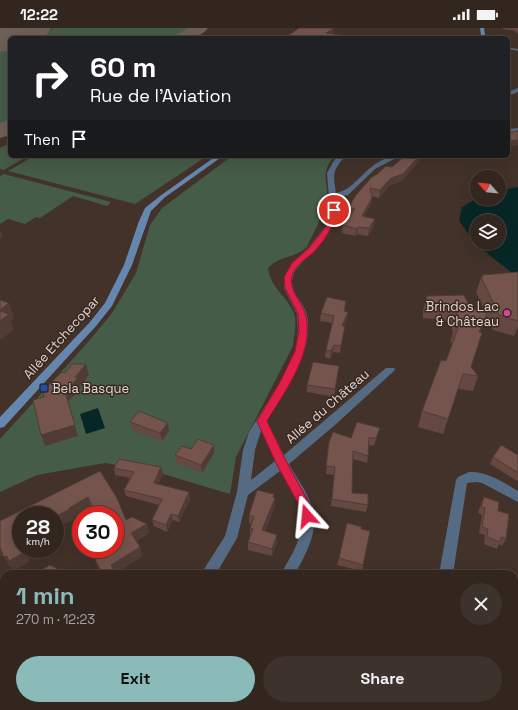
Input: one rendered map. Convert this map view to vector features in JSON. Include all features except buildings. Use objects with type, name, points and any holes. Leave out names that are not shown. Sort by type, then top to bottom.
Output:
[{"type":"street","name":"Allée Etchecopar","points":[[0,424],[93,324],[109,304],[128,265],[148,210],[162,197],[217,158]]},
{"type":"street","points":[[211,570],[231,538],[243,492],[249,450],[255,432],[285,383],[300,351],[303,331],[302,314],[288,288],[288,277],[295,264],[312,249],[329,227],[334,210],[333,196],[330,185],[330,173],[340,158]]},
{"type":"street","points":[[333,196],[346,194],[373,168],[393,158]]},
{"type":"street","name":"Allée du Château","points":[[243,492],[282,463],[390,370]]},
{"type":"street","points":[[262,421],[282,463],[306,506],[308,525],[302,548],[290,570]]},
{"type":"street","points":[[447,570],[462,480],[468,476],[479,477],[490,481],[518,497]]},
{"type":"green space","points":[[54,28],[197,28],[182,36],[33,36]]},
{"type":"green space","points":[[8,46],[8,125],[0,129],[0,49]]},
{"type":"green space","points":[[8,144],[8,158],[25,158],[4,170],[0,169],[0,148]]},
{"type":"green space","points":[[31,158],[204,158],[135,204],[8,171]]},
{"type":"green space","points":[[229,158],[333,158],[329,163],[326,173],[326,205],[307,247],[303,251],[277,261],[268,268],[272,281],[293,311],[295,328],[293,346],[236,457],[230,494],[153,471],[105,463],[37,475],[0,492],[0,439],[89,341],[112,313],[136,273],[150,225],[162,208]]},
{"type":"green space","points":[[4,174],[111,202],[107,206],[73,196],[40,218],[36,217],[25,224],[8,219],[0,224],[0,176]]},
{"type":"water","points":[[518,187],[518,277],[484,250],[506,250],[506,214],[470,214],[470,235],[459,220],[462,207],[470,202],[470,206],[506,206],[506,190]]},
{"type":"water","points":[[98,408],[105,428],[86,434],[80,414]]},
{"type":"taxiway","points":[[185,36],[201,28]]},
{"type":"taxiway","points":[[0,132],[8,127]]},
{"type":"runway","points":[[13,36],[33,28]]},
{"type":"runway","points":[[0,41],[8,38]]},
{"type":"place","name":"Brindos Lac & Château","points":[[507,313]]},
{"type":"place","name":"Bela Basque","points":[[44,388]]},
{"type":"route","points":[[307,516],[306,506],[282,463],[262,421],[285,383],[300,351],[303,331],[302,314],[288,288],[288,277],[295,264],[312,249],[329,227],[334,210]]}]
